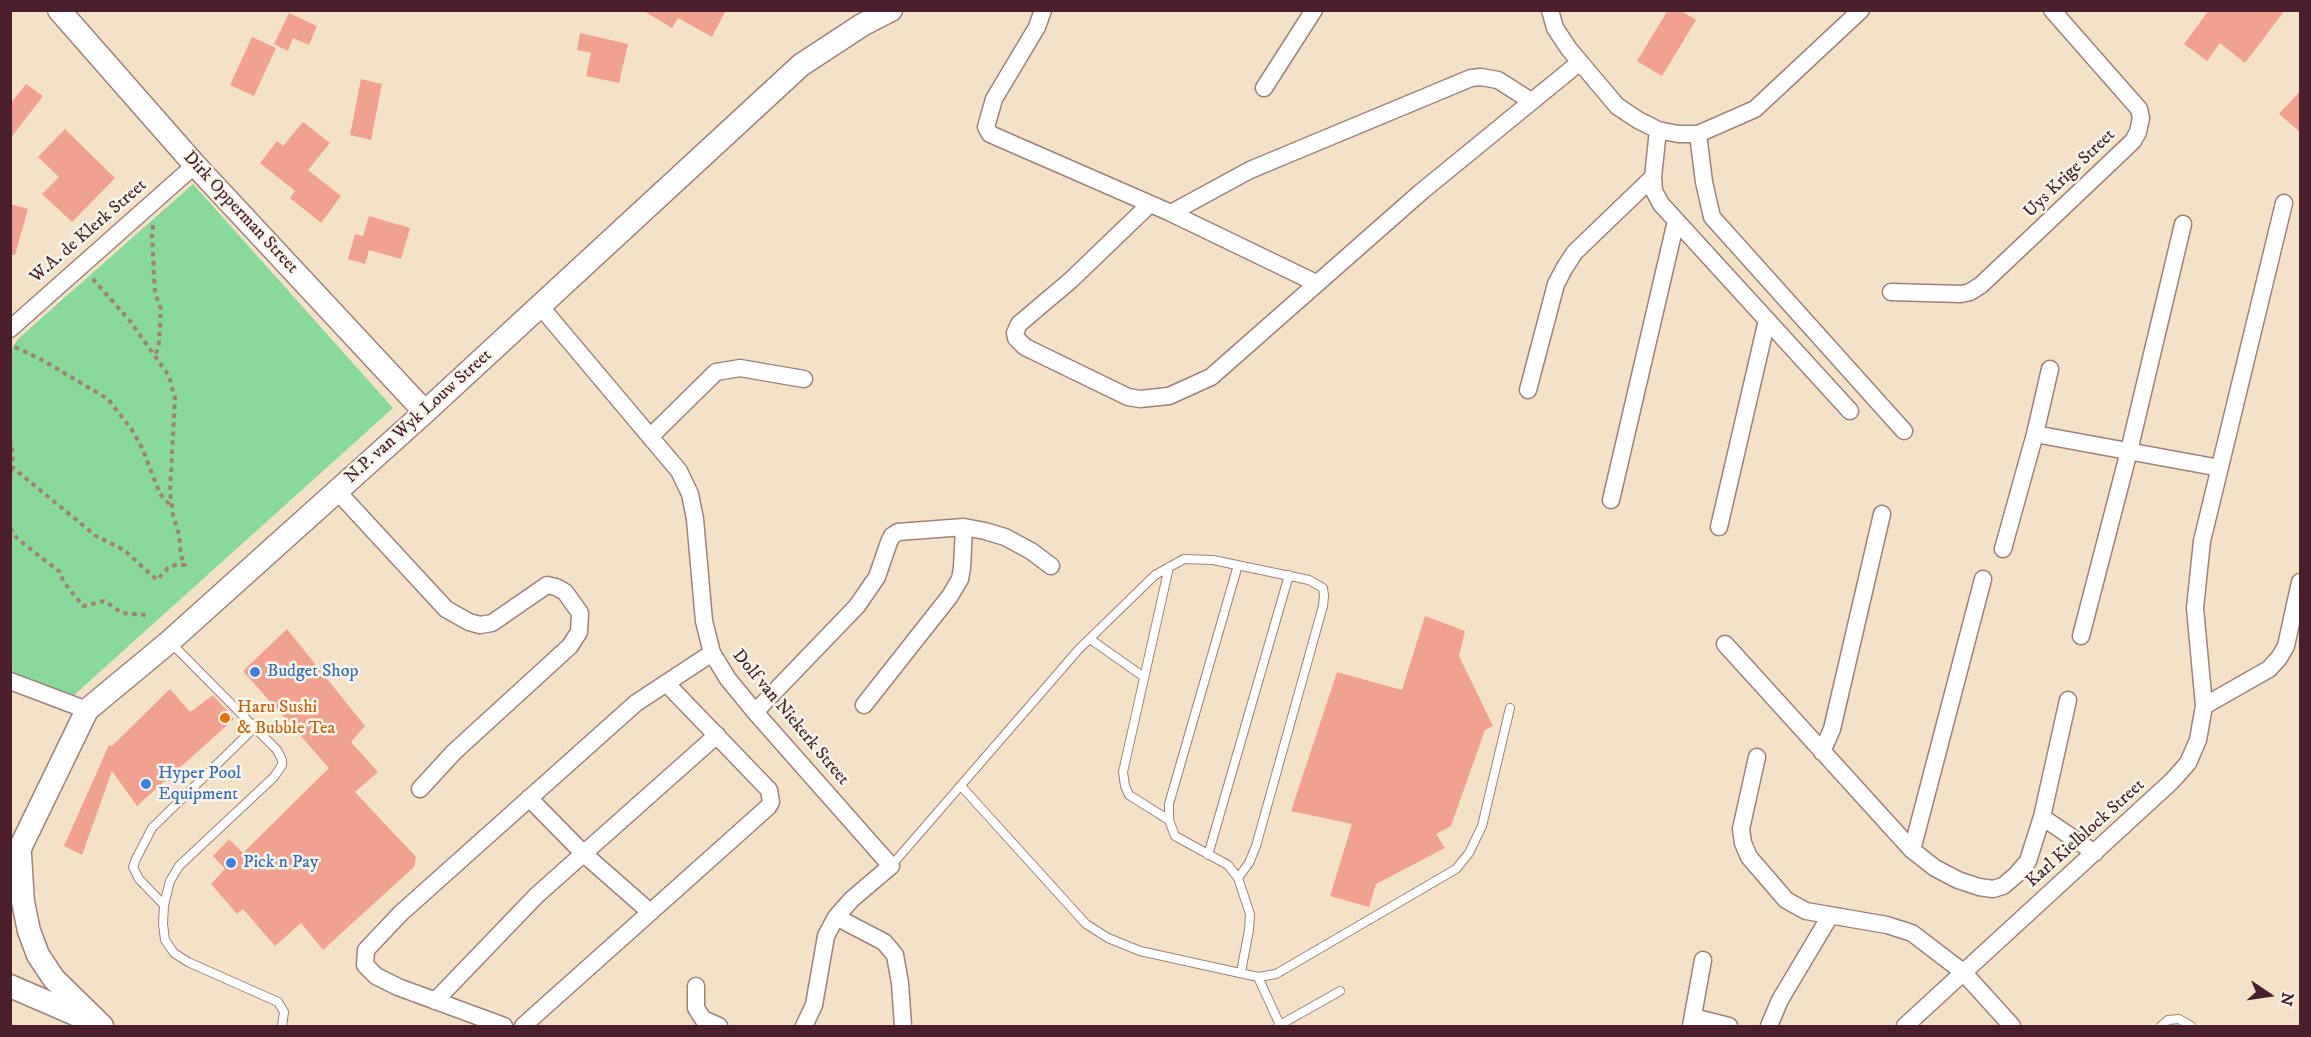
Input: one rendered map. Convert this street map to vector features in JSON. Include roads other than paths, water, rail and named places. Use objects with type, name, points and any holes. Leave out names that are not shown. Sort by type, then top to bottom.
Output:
[{"type":"street","name":"Dirk Opperman Street","points":[[60,10],[195,165],[425,412]]},
{"type":"street","name":"N.P. van Wyk Louw Street","points":[[10,874],[22,844],[87,710],[169,642],[425,412],[801,65],[862,25],[891,10]]},
{"type":"street","points":[[1043,10],[1037,27],[994,99],[986,127],[990,134],[1171,213],[1316,283]]},
{"type":"street","points":[[1264,88],[1314,10]]},
{"type":"street","points":[[1550,10],[1555,28],[1580,62],[1617,105],[1638,120],[1658,130],[1677,134],[1698,134],[1755,109],[1862,10]]},
{"type":"street","name":"Uys Krige Street","points":[[1891,292],[1961,294],[1970,292],[1981,285],[2133,141],[2141,118],[2139,109],[2052,10]]},
{"type":"street","points":[[1150,204],[1071,280],[1019,324],[1015,333],[1022,346],[1128,397],[1152,399],[1169,396],[1211,377],[1421,192],[1580,62]]},
{"type":"street","points":[[1171,213],[1250,170],[1471,78],[1481,76],[1498,80],[1532,101]]},
{"type":"street","points":[[1658,130],[1653,177],[1654,191],[1661,204],[1850,411]]},
{"type":"street","points":[[1698,134],[1704,182],[1712,217],[1904,431]]},
{"type":"street","name":"W.A. de Klerk Street","points":[[12,325],[195,165]]},
{"type":"street","points":[[1528,390],[1556,284],[1565,267],[1575,252],[1653,177]]},
{"type":"street","name":"Karl Kielblock Street","points":[[1905,1026],[2095,853],[2172,781],[2188,763],[2198,740],[2204,706],[2195,608],[2202,541],[2284,203]]},
{"type":"street","points":[[1611,500],[1676,221]]},
{"type":"street","points":[[2080,636],[2129,451],[2182,224]]},
{"type":"street","name":"Dolf van Niekerk Street","points":[[540,306],[679,471],[690,494],[695,519],[704,621],[712,653],[728,679],[891,866]]},
{"type":"street","points":[[1719,527],[1767,320]]},
{"type":"street","points":[[650,437],[716,372],[740,368],[804,379]]},
{"type":"street","points":[[2003,549],[2035,434],[2050,369]]},
{"type":"street","points":[[2035,434],[2220,468]]},
{"type":"street","points":[[338,490],[446,609],[469,622],[480,625],[492,622],[548,585],[565,592],[580,613],[579,632],[570,646],[453,752],[420,789]]},
{"type":"street","points":[[1822,752],[1832,729],[1882,514]]},
{"type":"street","points":[[864,705],[950,596],[960,579],[964,527]]},
{"type":"street","points":[[755,712],[857,606],[877,577],[892,536],[898,532],[912,529],[964,527],[1005,537],[1042,557],[1051,566]]},
{"type":"street","points":[[1912,850],[1983,579]]},
{"type":"street","points":[[2204,706],[2269,669],[2279,658],[2286,646],[2301,582]]},
{"type":"street","points":[[1725,644],[1912,850],[1935,868],[1958,880],[1993,889],[2003,886],[2028,861],[2042,817],[2068,700]]},
{"type":"street","points":[[504,1026],[398,987],[369,971],[365,965],[366,950],[401,914],[636,703],[712,653]]},
{"type":"street","points":[[10,681],[87,710]]},
{"type":"street","points":[[523,1026],[771,802],[769,790],[666,683]]},
{"type":"street","points":[[435,1000],[537,895],[717,735]]},
{"type":"street","points":[[1757,756],[1741,829],[1743,843],[1749,857],[1786,900],[1806,911],[1887,925],[1912,933],[1963,972],[2012,1026]]},
{"type":"street","points":[[529,798],[584,854],[650,912]]},
{"type":"street","points":[[2042,817],[2095,853]]},
{"type":"street","points":[[22,844],[20,855],[23,902],[29,931],[38,955],[54,979],[103,1026]]},
{"type":"street","points":[[804,1026],[814,1005],[826,936],[836,917],[852,899],[891,866]]},
{"type":"street","points":[[1769,1026],[1780,1000],[1830,916]]},
{"type":"street","points":[[836,917],[884,942],[895,955],[900,983],[903,1026]]},
{"type":"street","points":[[1703,960],[1692,1022],[1730,1026]]},
{"type":"street","points":[[10,986],[78,1022],[103,1026]]},
{"type":"street","points":[[696,986],[696,1008],[703,1019],[719,1026]]},
{"type":"lane","points":[[891,866],[1090,639],[1155,575],[1184,559],[1213,560],[1309,580],[1323,588],[1323,606],[1256,846],[1250,863],[1238,878]]},
{"type":"lane","points":[[1238,565],[1169,804],[1169,820],[1175,836],[1228,865],[1238,878],[1250,914],[1241,972]]},
{"type":"lane","points":[[1169,567],[1123,772],[1129,795],[1169,820]]},
{"type":"lane","points":[[1208,855],[1289,575]]},
{"type":"lane","points":[[1090,639],[1144,677]]},
{"type":"lane","points":[[169,642],[255,727],[280,756],[282,765],[279,771],[179,866],[170,881],[164,905],[165,940],[174,953],[188,962],[278,1002],[284,1012],[282,1026]]},
{"type":"lane","points":[[961,786],[1086,924],[1108,938],[1140,951],[1258,977],[1276,974],[1456,869],[1469,853],[1482,826],[1510,708]]},
{"type":"lane","points":[[164,905],[139,879],[133,867],[140,850],[152,828],[255,727]]},
{"type":"lane","points":[[1258,977],[1279,1026],[1340,991]]},
{"type":"lane","points":[[2161,1026],[2168,1020],[2179,1019],[2191,1026]]},
{"type":"place","name":"Budget Shop","points":[[255,672]]},
{"type":"place","name":"Haru Sushi & Bubble Tea","points":[[225,718]]},
{"type":"place","name":"Hyper Pool Equipment","points":[[146,784]]},
{"type":"place","name":"Pick n Pay","points":[[231,863]]}]
